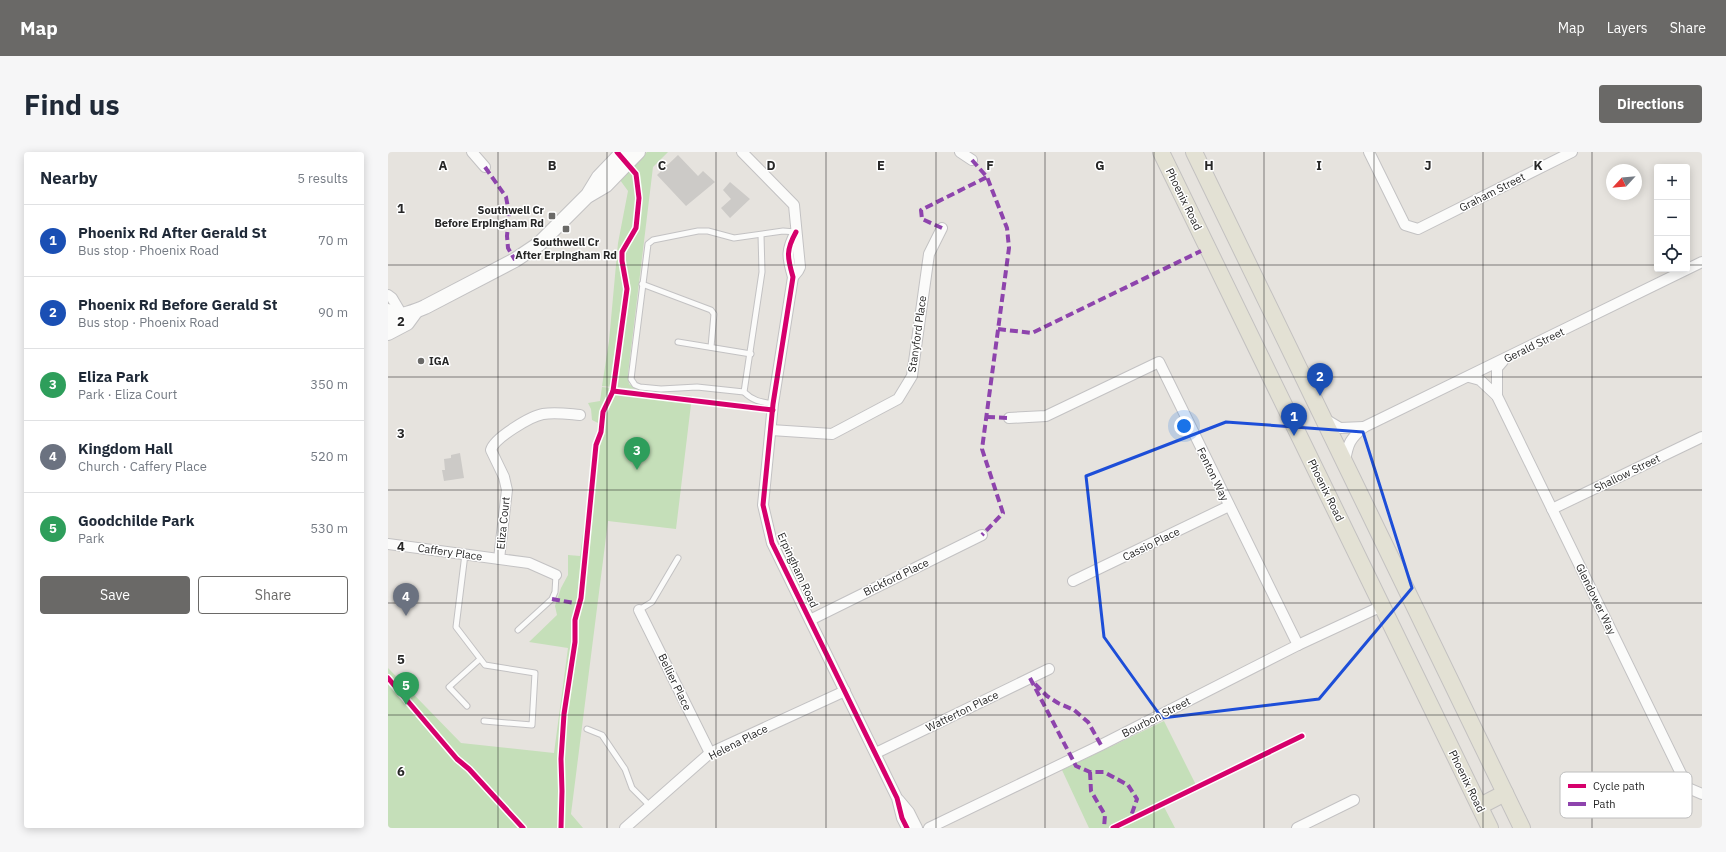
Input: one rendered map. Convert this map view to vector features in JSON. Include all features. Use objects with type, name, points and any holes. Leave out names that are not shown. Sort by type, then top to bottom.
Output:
[{"type":"main road","name":"Phoenix Road","points":[[1161,152],[1490,828]]},
{"type":"main road","points":[[1194,152],[1522,828]]},
{"type":"main road","points":[[1480,806],[1505,793]]},
{"type":"street","points":[[472,152],[485,167]]},
{"type":"street","points":[[388,295],[392,298],[397,320],[532,249],[588,195],[599,177],[623,152]]},
{"type":"street","points":[[588,195],[606,185],[638,152]]},
{"type":"street","name":"Erpingham Road","points":[[742,152],[794,205],[796,232],[789,245],[788,259],[793,276],[773,404],[763,505],[772,543],[876,753],[897,798],[902,818],[907,828]]},
{"type":"street","name":"Graham Street","points":[[1369,152],[1405,225],[1418,229],[1572,152]]},
{"type":"street","name":"Stanyford Place","points":[[770,430],[832,434],[898,399],[912,376],[929,254],[942,228]]},
{"type":"street","name":"Gerald Street","points":[[1345,463],[1348,444],[1351,439],[1364,427],[1702,262]]},
{"type":"street","name":"Glendower Way","points":[[1497,396],[1497,368],[1505,359]]},
{"type":"street","name":"Fenton Way","points":[[1009,418],[1046,416],[1159,362],[1298,645]]},
{"type":"street","name":"Glendower Way","points":[[1469,377],[1480,380],[1497,396],[1680,772]]},
{"type":"street","name":"Eliza Court","points":[[499,559],[507,490],[504,476],[491,450],[492,445],[500,436],[541,415],[556,413],[580,415]]},
{"type":"street","name":"Gerald Street","points":[[1324,419],[1340,428],[1364,427]]},
{"type":"street","name":"Shallow Street","points":[[1552,509],[1701,440]]},
{"type":"street","name":"Cassio Place","points":[[1072,582],[1229,506]]},
{"type":"street","name":"Bickford Place","points":[[810,620],[982,535]]},
{"type":"street","name":"Caffery Place","points":[[388,544],[529,563],[556,575]]},
{"type":"street","name":"Bourbon Street","points":[[929,828],[1108,741],[1298,645],[1382,606]]},
{"type":"street","name":"Bellier Place","points":[[639,610],[710,753]]},
{"type":"street","name":"Watterton Place","points":[[876,753],[1048,669]]},
{"type":"street","name":"Helena Place","points":[[624,828],[710,753],[845,691]]},
{"type":"street","name":"Glendower Way","points":[[1692,790],[1702,794]]},
{"type":"street","name":"Erpingham Road","points":[[897,798],[909,812],[917,828]]},
{"type":"street","points":[[1297,828],[1354,800]]},
{"type":"lane","points":[[773,404],[758,402],[750,398],[744,392],[697,387],[661,389],[640,387],[635,385],[631,379],[642,284],[648,244],[652,240],[698,231],[708,231],[734,238],[761,235],[783,230],[796,232]]},
{"type":"lane","points":[[744,392],[751,354],[762,272],[761,235]]},
{"type":"lane","points":[[642,284],[712,310],[714,314],[711,348]]},
{"type":"lane","points":[[678,342],[751,354]]},
{"type":"lane","points":[[465,554],[456,627],[485,665],[535,673],[532,725],[484,721]]},
{"type":"lane","points":[[639,610],[652,602],[678,558]]},
{"type":"lane","points":[[518,630],[552,599],[555,592],[556,575]]},
{"type":"lane","points":[[467,706],[449,687],[480,658]]},
{"type":"lane","points":[[587,729],[602,735],[625,769],[632,788],[650,806]]},
{"type":"highlighted area","points":[[1226,422],[1363,432],[1412,588],[1319,699],[1162,718],[1104,637],[1086,476]]},
{"type":"green space","points":[[647,152],[668,152],[653,167],[628,374],[629,384],[636,389],[602,386],[609,341],[618,243],[628,191],[620,180]]},
{"type":"green space","points":[[602,387],[692,396],[676,529],[608,521],[571,814],[583,828],[388,828],[388,668],[461,743],[554,753],[568,648],[529,642],[557,615],[555,606],[561,588],[568,575],[568,555],[580,556],[598,423],[592,420],[591,409],[588,403],[600,401]]},
{"type":"green space","points":[[1164,721],[1198,789],[1163,805],[1175,828],[1089,828],[1062,770]]},
{"type":"building","points":[[678,155],[698,176],[703,171],[715,182],[686,206],[657,175]]},
{"type":"building","points":[[730,182],[750,199],[730,218],[721,208],[731,199],[723,190]]},
{"type":"building","points":[[460,453],[464,478],[444,481],[442,470],[445,470],[444,459],[451,458],[451,455]]},
{"type":"marked path","points":[[972,160],[987,177],[1007,228],[1009,248],[982,449],[1003,513],[982,535]]},
{"type":"marked path","points":[[485,167],[506,197],[509,213],[507,236],[508,248],[515,260]]},
{"type":"marked path","points":[[942,228],[922,219],[921,210],[987,177]]},
{"type":"marked path","points":[[998,329],[1032,333],[1201,251]]},
{"type":"marked path","points":[[987,417],[1009,418]]},
{"type":"marked path","points":[[552,599],[580,604]]},
{"type":"marked path","points":[[1030,678],[1076,766],[1090,772],[1104,772],[1128,785],[1137,799],[1130,819]]},
{"type":"marked path","points":[[1035,684],[1047,696],[1074,710],[1088,722],[1101,745]]},
{"type":"marked path","points":[[1090,772],[1091,791],[1105,815],[1104,828]]},
{"type":"cycle path","points":[[561,828],[561,759],[564,714],[575,642],[575,620],[581,598],[596,445],[601,432],[603,412],[613,391],[627,289],[622,261],[622,252],[636,228],[639,198],[636,174],[617,152]]},
{"type":"cycle path","points":[[796,232],[790,244],[788,254],[793,277],[773,404],[763,505],[772,543],[897,798],[902,818],[907,828]]},
{"type":"cycle path","points":[[613,391],[773,410]]},
{"type":"cycle path","points":[[388,678],[457,759],[469,769],[523,828]]},
{"type":"cycle path","points":[[1113,828],[1302,736]]},
{"type":"place","name":"Southwell Cr Before Erpingham Rd","points":[[552,216]]},
{"type":"place","name":"Southwell Cr After Erpingham Rd","points":[[566,229]]},
{"type":"place","name":"IGA","points":[[421,361]]},
{"type":"place","name":"Phoenix Rd Before Gerald St","points":[[1320,396]]},
{"type":"place","name":"Phoenix Rd After Gerald St","points":[[1294,436]]},
{"type":"place","name":"Eliza Park","points":[[637,470]]},
{"type":"place","name":"Kingdom Hall","points":[[406,616]]},
{"type":"place","name":"Goodchilde Park","points":[[406,705]]}]
